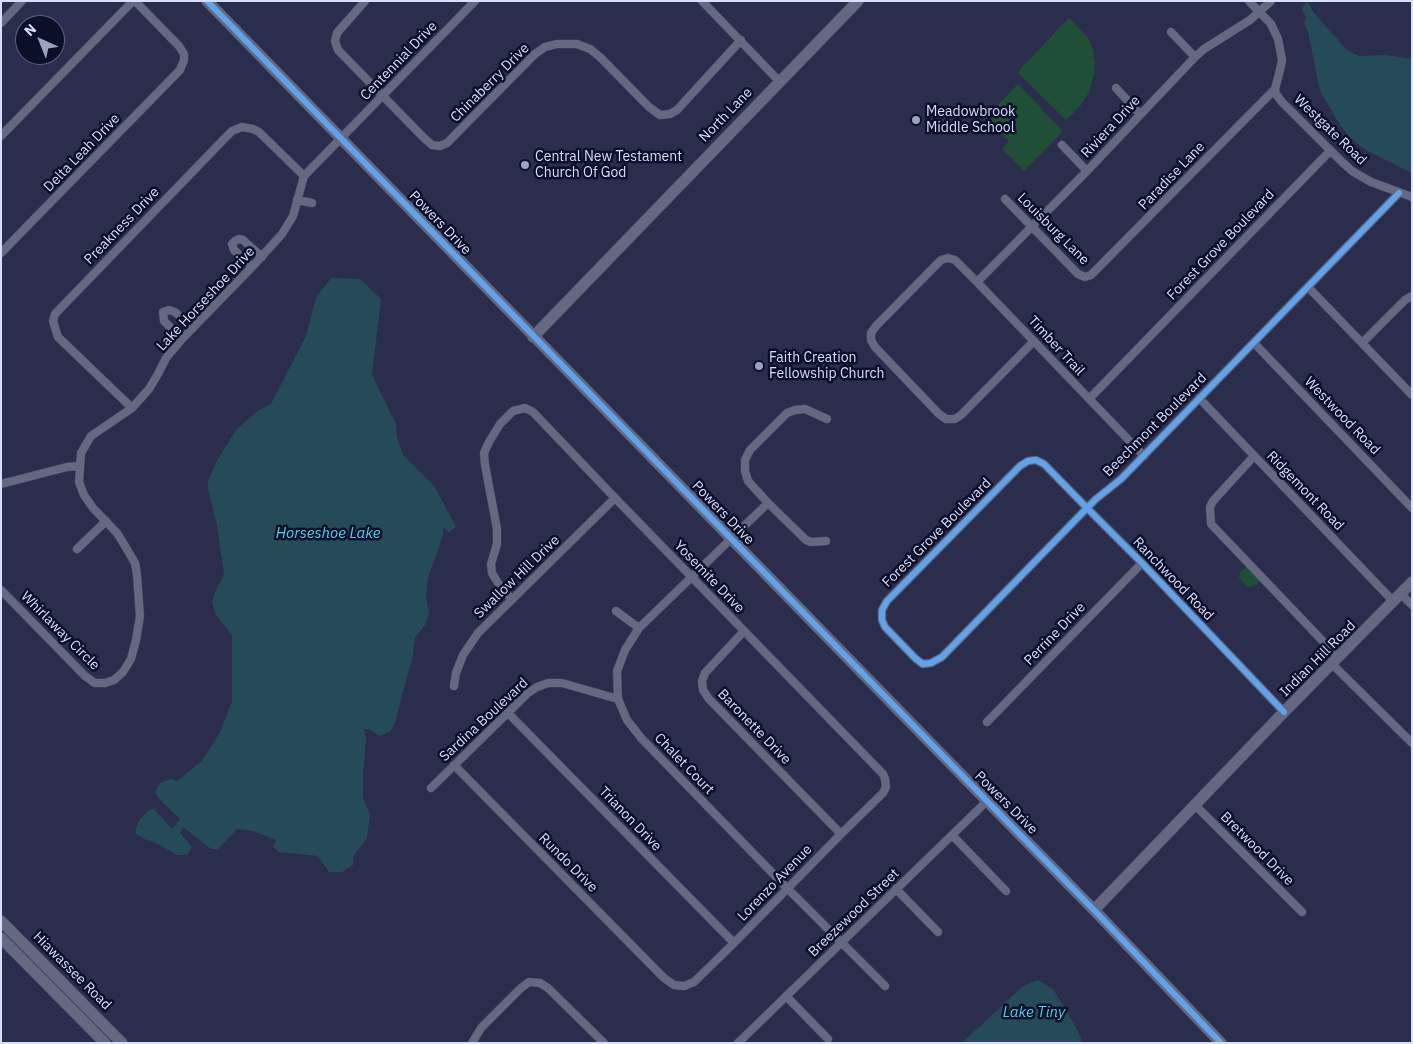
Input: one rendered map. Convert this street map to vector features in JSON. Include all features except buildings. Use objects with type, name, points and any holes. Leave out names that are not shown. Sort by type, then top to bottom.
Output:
[{"type":"street","points":[[1,23],[22,1]]},
{"type":"street","points":[[1,136],[134,1]]},
{"type":"street","name":"Delta Leah Drive","points":[[1,253],[180,70],[184,54],[179,46],[134,1]]},
{"type":"street","points":[[365,1],[343,24],[337,33],[335,41],[338,50],[383,96]]},
{"type":"street","name":"Centennial Drive","points":[[340,139],[476,1]]},
{"type":"street","points":[[702,1],[779,81]]},
{"type":"street","name":"North Lane","points":[[533,337],[858,1]]},
{"type":"street","points":[[1249,1],[1273,27],[1280,43],[1282,53],[1281,64],[1275,88]]},
{"type":"street","name":"Riviera Drive","points":[[978,282],[1195,57],[1260,12],[1271,1]]},
{"type":"street","name":"Powers Drive","points":[[210,2],[340,139],[1094,910],[1221,1043]]},
{"type":"street","points":[[1171,32],[1195,57]]},
{"type":"street","name":"Chinaberry Drive","points":[[383,96],[424,138],[432,145],[440,146],[447,143],[535,54],[556,44],[577,44],[590,49],[600,57],[649,107],[660,114],[670,114],[677,110],[740,40]]},
{"type":"street","points":[[1116,88],[1140,114]]},
{"type":"street","name":"Westgate Road","points":[[1275,88],[1276,94],[1282,102],[1344,165],[1364,179],[1412,198]]},
{"type":"street","name":"Paradise Lane","points":[[1085,277],[1095,273],[1275,88]]},
{"type":"street","name":"Preakness Drive","points":[[132,408],[58,337],[53,321],[55,314],[232,131],[242,128],[259,132],[304,176]]},
{"type":"street","name":"Lake Horseshoe Drive","points":[[79,466],[81,453],[91,436],[132,408],[149,389],[166,358],[182,339],[252,268],[282,234],[293,216],[304,176],[340,139]]},
{"type":"street","points":[[1062,145],[1087,171]]},
{"type":"street","name":"Forest Grove Boulevard","points":[[1088,399],[1330,151]]},
{"type":"street","name":"Beechmont Boulevard","points":[[900,642],[923,664],[931,663],[942,657],[1096,499],[1121,479],[1144,456],[1399,193]]},
{"type":"street","name":"Louisburg Lane","points":[[1005,199],[1074,271],[1085,277]]},
{"type":"street","points":[[297,200],[312,203]]},
{"type":"street","points":[[252,268],[234,250],[232,244],[234,241],[243,240],[262,257]]},
{"type":"street","name":"Timber Trail","points":[[1034,341],[961,415],[955,419],[946,419],[875,347],[871,340],[871,333],[941,260],[948,258],[955,260],[978,282],[1144,456]]},
{"type":"street","points":[[1308,287],[1412,395]]},
{"type":"street","points":[[1362,343],[1405,300],[1412,296]]},
{"type":"street","points":[[182,339],[164,321],[163,312],[169,310],[176,312],[193,328]]},
{"type":"street","name":"Westwood Road","points":[[1254,343],[1412,508]]},
{"type":"street","name":"Ridgemont Road","points":[[1199,398],[1254,456],[1397,597],[1412,605]]},
{"type":"street","name":"Yosemite Drive","points":[[512,600],[492,573],[491,564],[497,544],[497,528],[484,453],[488,442],[500,424],[513,410],[525,408],[533,412],[883,774]]},
{"type":"street","points":[[826,542],[806,540],[768,503],[748,480],[745,471],[745,460],[750,450],[787,413],[805,408],[827,419]]},
{"type":"street","points":[[1254,456],[1212,501],[1210,507],[1211,524],[1412,743]]},
{"type":"street","name":"Forest Grove Boulevard","points":[[900,642],[885,627],[882,620],[882,610],[887,601],[1020,466],[1028,461],[1036,460],[1044,464]]},
{"type":"street","name":"Ranchwood Road","points":[[1044,464],[1142,563],[1284,712]]},
{"type":"street","points":[[1,484],[67,467],[79,466]]},
{"type":"street","name":"Whirlaway Circle","points":[[1,590],[85,676],[95,683],[105,683],[114,680],[123,672],[131,659],[140,616],[138,576],[135,563],[117,533],[84,495],[79,482],[79,466]]},
{"type":"street","name":"Swallow Hill Drive","points":[[454,686],[462,656],[478,632],[615,498]]},
{"type":"street","name":"Chalet Court","points":[[768,503],[638,628],[625,650],[617,671],[618,699],[627,720],[642,738],[885,986]]},
{"type":"street","points":[[77,549],[106,521]]},
{"type":"street","name":"Perrine Drive","points":[[987,722],[1142,563]]},
{"type":"street","name":"Indian Hill Road","points":[[1094,910],[1194,804],[1412,582]]},
{"type":"street","points":[[616,611],[638,628]]},
{"type":"street","name":"Baronette Drive","points":[[744,631],[705,672],[702,690],[841,834]]},
{"type":"street","name":"Sardina Boulevard","points":[[431,788],[528,693],[537,687],[548,683],[562,683],[618,699]]},
{"type":"street","name":"Trianon Drive","points":[[508,713],[734,943]]},
{"type":"street","name":"Rundo Drive","points":[[454,765],[664,978]]},
{"type":"street","name":"Lorenzo Avenue","points":[[664,978],[674,985],[684,986],[694,982],[883,793],[886,787],[886,779],[883,774]]},
{"type":"street","name":"Breezewood Street","points":[[738,1043],[987,801]]},
{"type":"street","name":"Bretwood Drive","points":[[1194,804],[1302,912]]},
{"type":"street","points":[[952,835],[1006,891]]},
{"type":"street","points":[[896,889],[938,932]]},
{"type":"street","name":"Hiawassee Road","points":[[1,921],[105,1043]]},
{"type":"street","name":"Hiawassee Road","points":[[1,938],[40,968],[122,1043]]},
{"type":"street","points":[[472,1043],[481,1028],[521,988],[530,982],[540,983],[548,988],[604,1043]]},
{"type":"street","points":[[786,996],[828,1039]]},
{"type":"green space","points":[[1069,18],[1088,38],[1093,50],[1095,64],[1089,92],[1081,105],[1066,120],[1019,74],[1020,69]]},
{"type":"green space","points":[[1018,84],[1063,131],[1024,171],[1002,149],[1009,141],[985,118]]},
{"type":"green space","points":[[1247,567],[1260,581],[1255,586],[1248,587],[1239,578],[1240,572]]},
{"type":"water","points":[[1307,2],[1313,12],[1347,50],[1359,56],[1386,55],[1412,59],[1412,173],[1366,150],[1348,136],[1337,120],[1320,91],[1308,32],[1304,24],[1306,18],[1302,8]]},
{"type":"water","name":"Horseshoe Lake","points":[[331,278],[360,279],[381,299],[372,375],[396,424],[397,437],[403,455],[435,487],[456,527],[449,532],[443,527],[443,535],[428,578],[426,597],[429,614],[425,625],[415,638],[413,655],[395,722],[390,732],[379,736],[369,729],[364,729],[366,739],[363,797],[370,815],[367,838],[354,855],[353,865],[342,872],[329,872],[318,856],[278,852],[273,846],[276,840],[253,831],[237,829],[218,849],[211,849],[183,827],[180,833],[192,847],[188,854],[178,855],[136,834],[136,828],[139,820],[149,810],[154,809],[172,829],[180,819],[159,799],[155,792],[160,783],[171,779],[177,781],[201,762],[220,732],[232,702],[232,635],[216,615],[212,603],[224,574],[217,525],[208,490],[208,480],[218,459],[236,430],[256,412],[271,404],[306,336],[316,298]]},
{"type":"water","name":"Lake Tiny","points":[[1038,980],[1053,989],[1074,1024],[1081,1038],[1081,1043],[962,1043],[1023,986]]},
{"type":"cycle path","points":[[207,1],[1094,910],[1221,1043]]},
{"type":"cycle path","points":[[1284,712],[1142,563],[1087,508],[1044,464],[1036,460],[1028,461],[1020,466],[887,601],[882,610],[882,620],[885,627],[916,659],[923,664],[931,663],[942,657],[1087,508],[1096,499],[1121,479],[1399,193]]},
{"type":"place","name":"Meadowbrook Middle School","points":[[916,120]]},
{"type":"place","name":"Central New Testament Church Of God","points":[[525,165]]},
{"type":"place","name":"Faith Creation Fellowship Church","points":[[759,366]]}]
